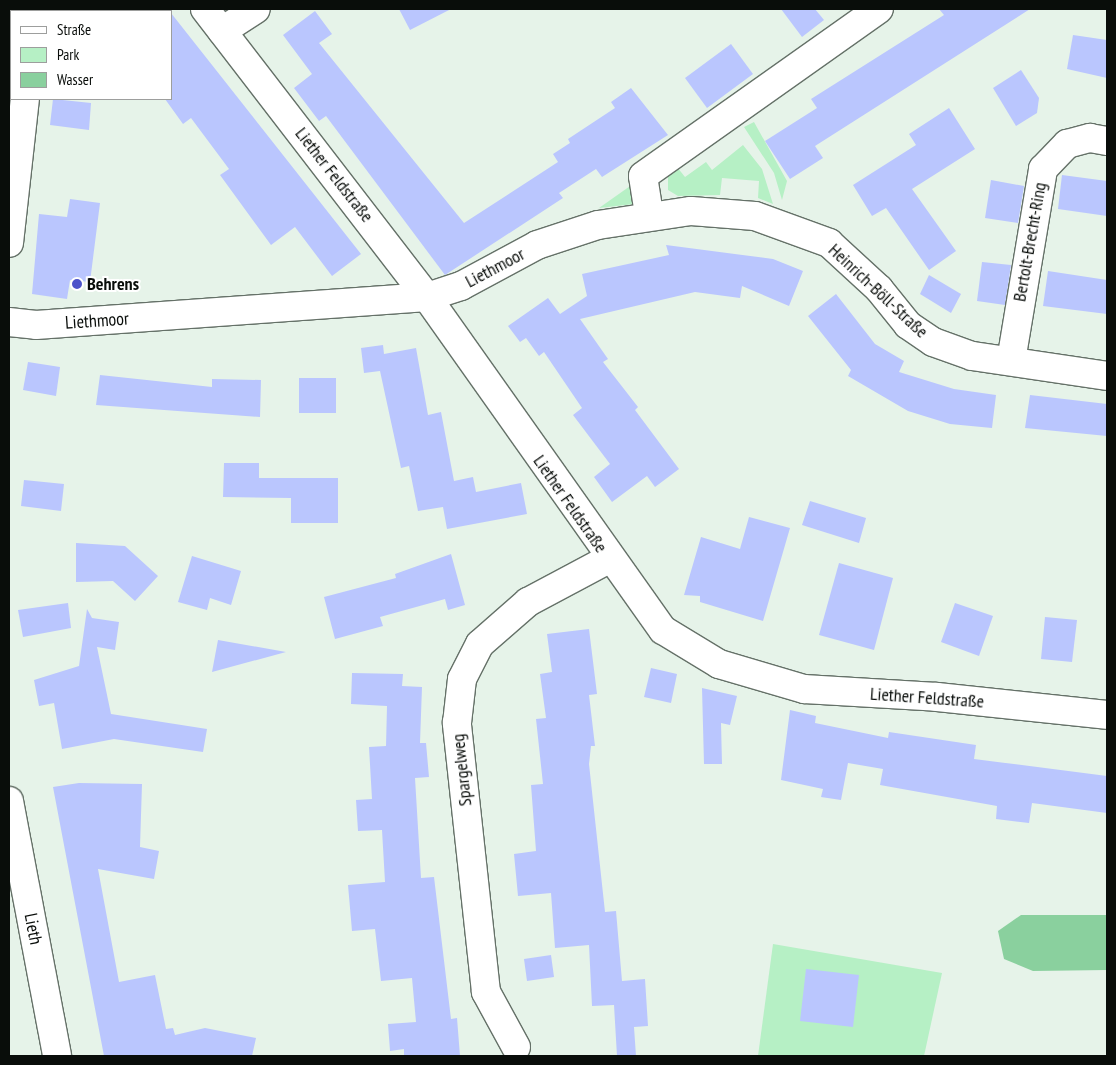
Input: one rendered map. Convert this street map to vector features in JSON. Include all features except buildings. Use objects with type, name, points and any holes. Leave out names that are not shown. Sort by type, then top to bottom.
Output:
[{"type":"street","name":"Liether Feldstraße","points":[[204,9],[427,297],[609,559],[662,630],[687,648],[771,682],[846,693],[937,696],[1107,715]]},
{"type":"street","points":[[222,31],[256,9]]},
{"type":"street","points":[[649,214],[643,176],[879,9]]},
{"type":"street","points":[[9,242],[25,100]]},
{"type":"street","name":"Bertolt-Brecht-Ring","points":[[1011,361],[1044,169],[1067,144],[1090,138],[1107,141]]},
{"type":"street","name":"Heinrich-Böll-Straße","points":[[649,214],[691,211],[755,216],[799,229],[829,242],[855,264],[908,325],[933,342],[972,356],[1107,376]]},
{"type":"street","name":"Liethmoor","points":[[9,322],[36,325],[427,297],[461,286],[537,245],[649,214]]},
{"type":"street","name":"Spargelweg","points":[[516,1047],[486,992],[457,723],[462,680],[480,644],[528,602],[609,559]]},
{"type":"street","name":"Lieth","points":[[9,801],[57,1056]]},
{"type":"green space","points":[[754,122],[787,181],[782,200],[774,173],[744,127]]},
{"type":"green space","points":[[743,145],[762,169],[773,204],[758,198],[759,181],[722,178],[720,195],[678,196],[668,190],[668,176],[677,167],[685,177],[706,162],[712,170]]},
{"type":"green space","points":[[633,184],[634,204],[599,208]]},
{"type":"green space","points":[[773,944],[942,973],[924,1056],[758,1056]]},
{"type":"water","points":[[1021,915],[1107,915],[1107,970],[1033,971],[1004,959],[998,931]]},
{"type":"place","name":"Behrens","points":[[77,284]]}]
